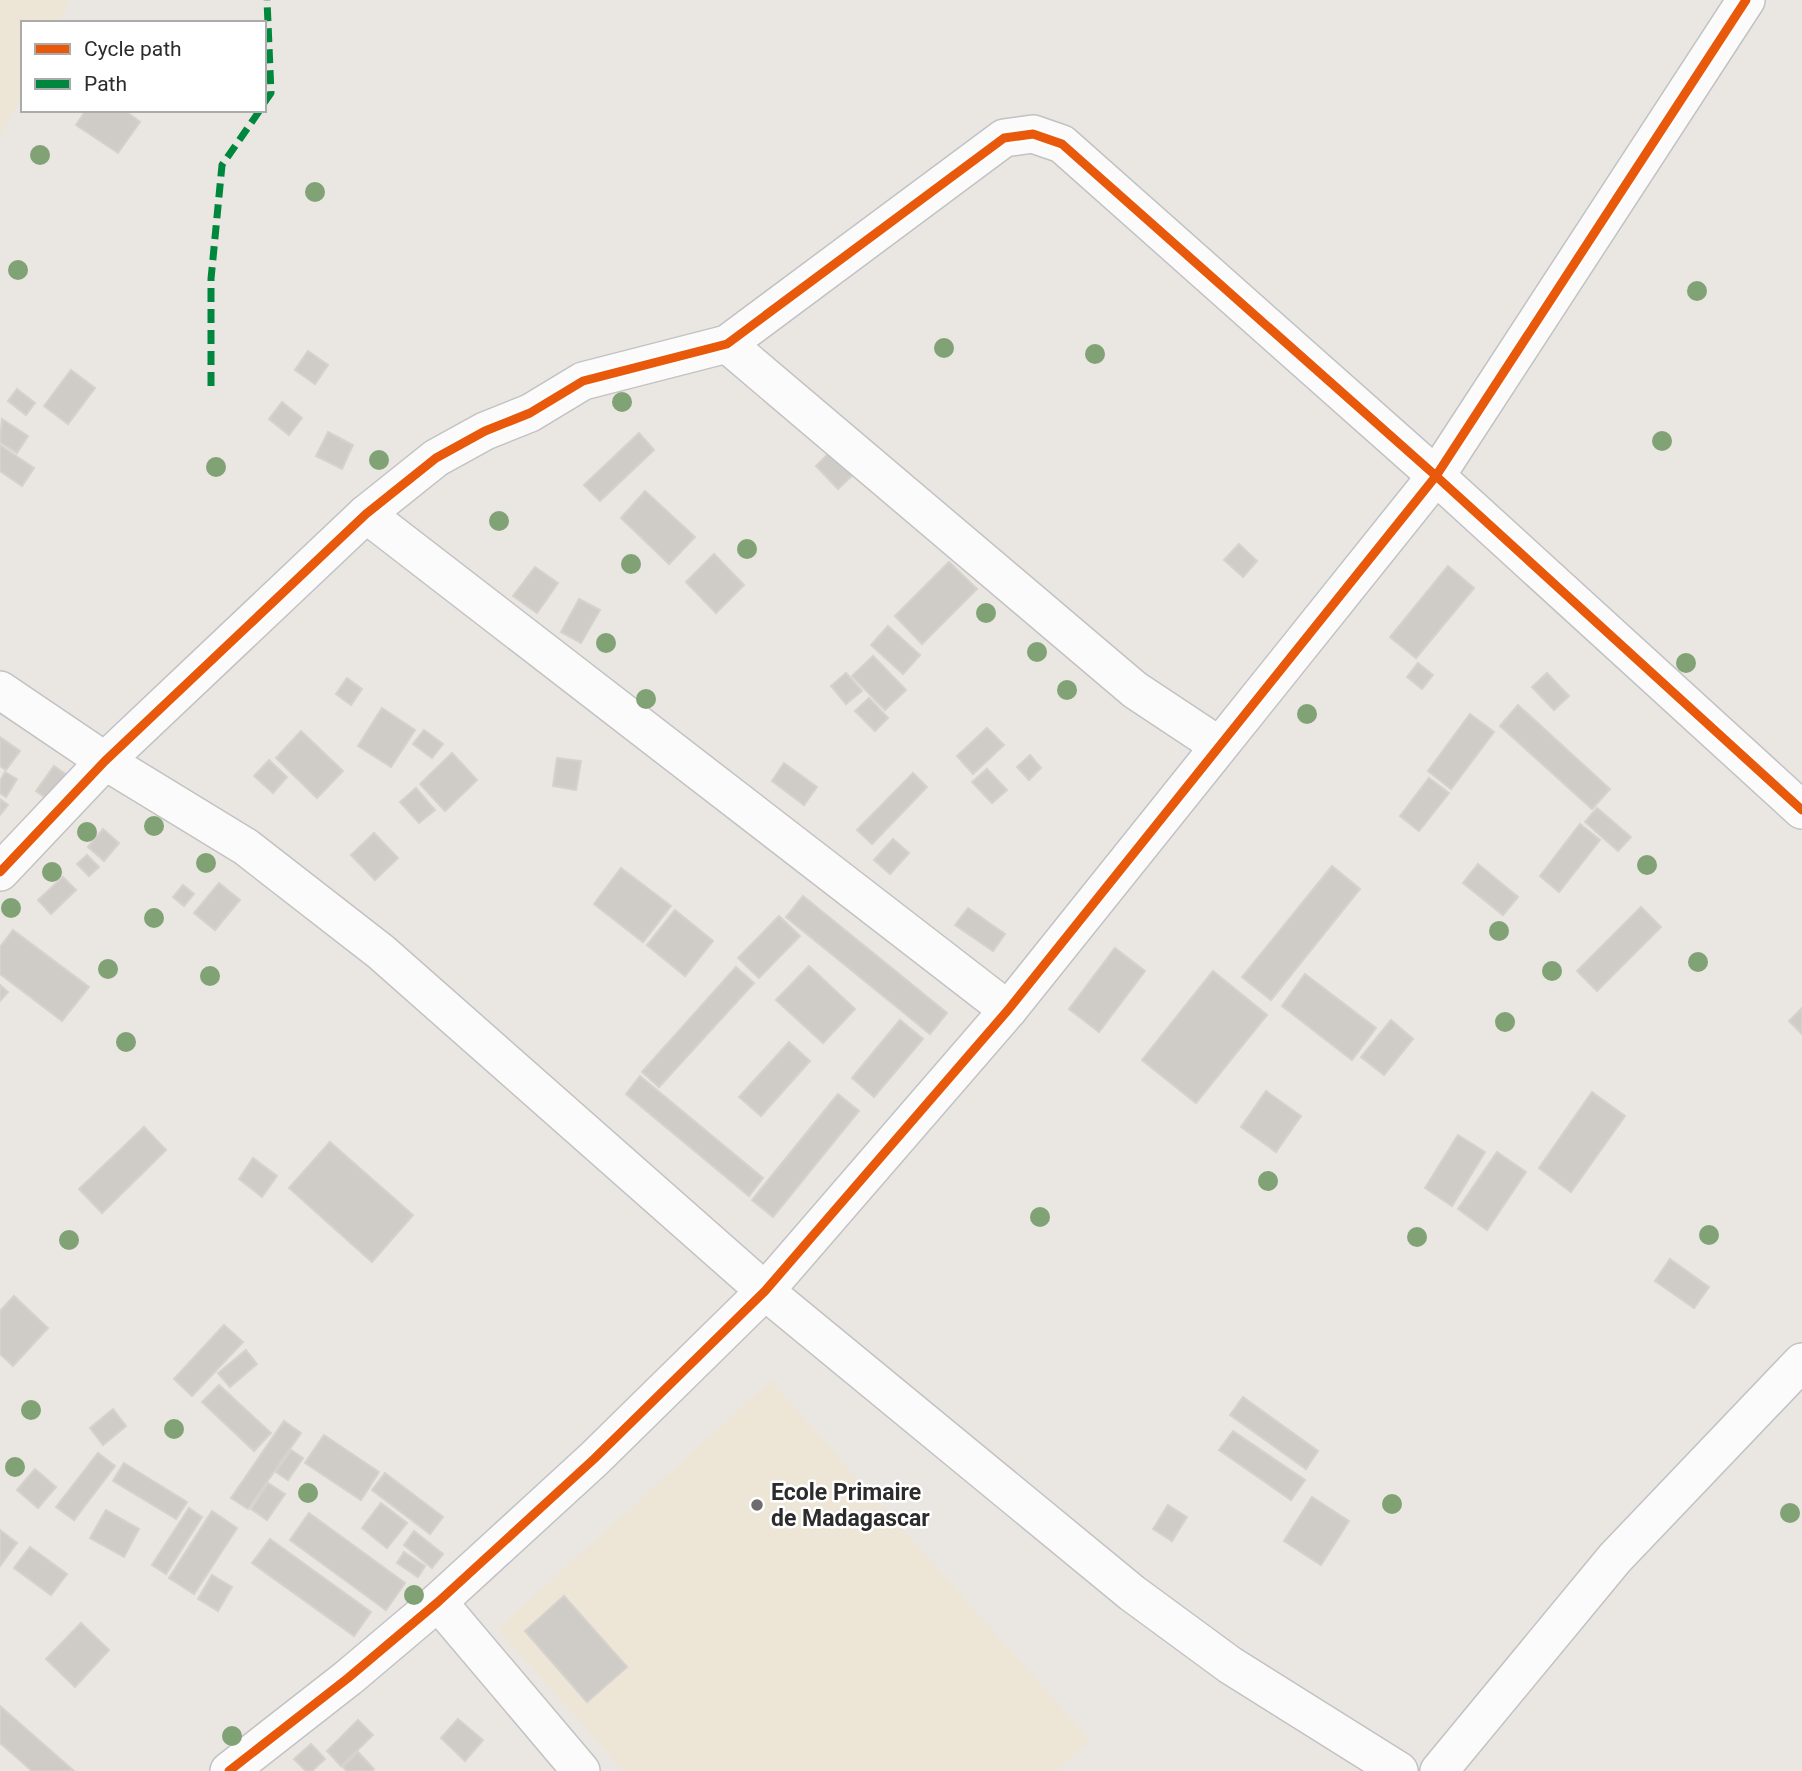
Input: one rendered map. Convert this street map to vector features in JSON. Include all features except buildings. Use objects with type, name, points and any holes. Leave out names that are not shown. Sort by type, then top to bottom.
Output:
[{"type":"street","points":[[229,1771],[348,1678],[438,1602],[594,1459],[765,1290],[1008,1010],[1436,476],[1746,0]]},
{"type":"street","points":[[0,872],[104,761],[366,514],[436,458],[485,431],[530,413],[583,381],[727,344],[1004,138],[1033,134],[1062,144],[1436,476],[1802,810]]},
{"type":"street","points":[[727,344],[1135,690],[1218,745]]},
{"type":"street","points":[[366,514],[1008,1010]]},
{"type":"street","points":[[0,690],[104,761],[246,847],[382,952],[765,1290],[1132,1593],[1230,1665],[1399,1771]]},
{"type":"street","points":[[1439,1771],[1615,1558],[1802,1362]]},
{"type":"street","points":[[438,1602],[581,1771]]},
{"type":"shaded area","points":[[0,0],[70,0],[59,21],[21,21],[21,97],[0,137]]},
{"type":"shaded area","name":"Ecole Primaire de Madagascar","points":[[771,1381],[1090,1740],[1056,1771],[624,1771],[497,1629]]},
{"type":"marked path","points":[[266,100],[271,93],[267,0]]},
{"type":"marked path","points":[[211,386],[211,279],[222,165],[259,112]]},
{"type":"cycle path","points":[[229,1771],[348,1678],[438,1602],[594,1459],[765,1291],[1008,1010],[1436,476],[1746,0]]},
{"type":"cycle path","points":[[0,872],[105,761],[366,514],[436,458],[485,431],[530,413],[583,381],[727,344],[1004,138],[1033,134],[1062,144],[1436,476],[1802,810]]},
{"type":"place","name":"Ecole Primaire de Madagascar","points":[[757,1505]]}]
